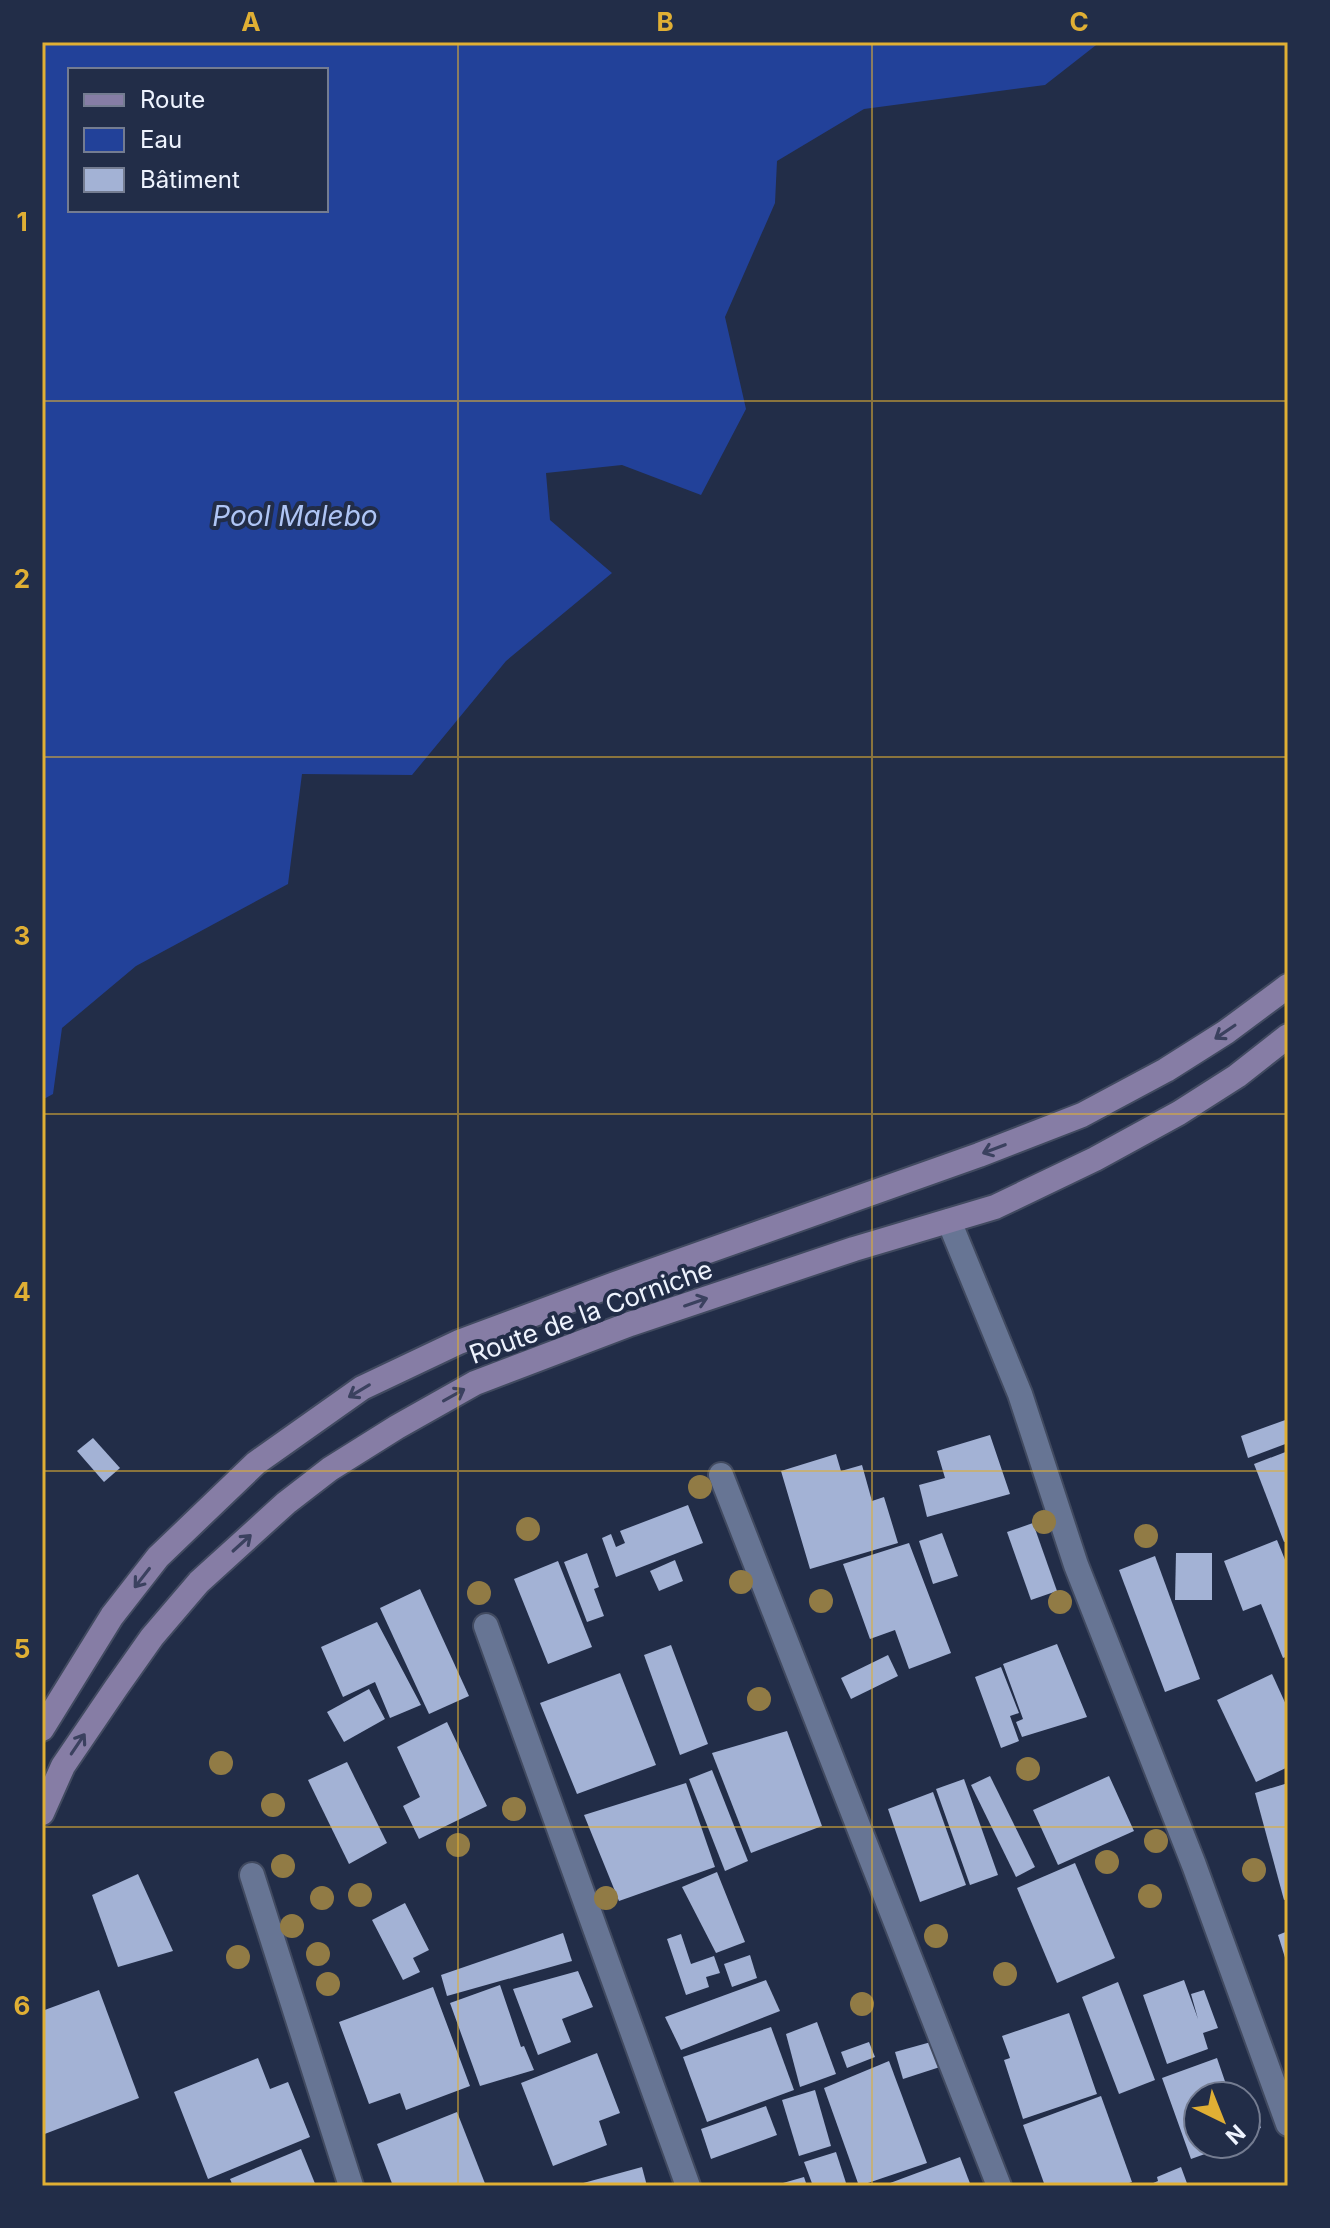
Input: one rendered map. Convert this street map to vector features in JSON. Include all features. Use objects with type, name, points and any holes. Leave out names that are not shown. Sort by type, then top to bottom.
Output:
[{"type":"main road","name":"Route de la Corniche","points":[[42,1729],[112,1616],[158,1557],[256,1463],[362,1388],[459,1342],[1082,1115],[1166,1070],[1226,1032],[1288,986]]},
{"type":"main road","name":"Route de la Corniche","points":[[42,1813],[63,1766],[162,1626],[199,1582],[286,1503],[330,1469],[397,1427],[475,1383],[660,1314],[854,1249],[995,1207],[1095,1159],[1179,1113],[1237,1076],[1288,1036]]},
{"type":"street","points":[[949,1221],[1020,1394],[1076,1565],[1194,1865],[1288,2124]]},
{"type":"street","points":[[721,1475],[999,2186]]},
{"type":"street","points":[[486,1626],[688,2186]]},
{"type":"street","points":[[252,1875],[351,2186]]},
{"type":"water","name":"Pool Malebo","points":[[42,42],[1100,42],[1045,85],[864,109],[777,161],[775,203],[725,317],[746,409],[701,495],[622,465],[546,473],[550,520],[612,573],[506,661],[412,775],[302,774],[288,884],[136,966],[62,1028],[53,1094],[42,1100]]},
{"type":"building","points":[[1288,1419],[1288,1443],[1248,1458],[1241,1436]]},
{"type":"building","points":[[990,1435],[1010,1494],[927,1517],[919,1485],[945,1478],[937,1451]]},
{"type":"building","points":[[93,1438],[120,1468],[104,1482],[77,1451]]},
{"type":"building","points":[[1288,1451],[1288,1541],[1284,1542],[1254,1464]]},
{"type":"building","points":[[836,1454],[841,1471],[862,1465],[872,1501],[884,1497],[898,1543],[810,1569],[781,1471]]},
{"type":"building","points":[[688,1505],[703,1543],[616,1577],[602,1538],[611,1534],[616,1547],[625,1543],[620,1531]]},
{"type":"building","points":[[1033,1523],[1057,1591],[1031,1600],[1007,1532]]},
{"type":"building","points":[[942,1533],[958,1576],[933,1584],[919,1541]]},
{"type":"building","points":[[1277,1540],[1288,1567],[1288,1656],[1283,1658],[1261,1604],[1243,1611],[1224,1561]]},
{"type":"building","points":[[909,1543],[951,1653],[909,1669],[895,1630],[870,1639],[843,1564]]},
{"type":"building","points":[[587,1553],[599,1587],[594,1589],[604,1616],[587,1622],[564,1562]]},
{"type":"building","points":[[1176,1553],[1212,1553],[1212,1600],[1175,1600]]},
{"type":"building","points":[[1155,1556],[1200,1679],[1165,1692],[1119,1570]]},
{"type":"building","points":[[675,1560],[683,1581],[659,1591],[650,1571]]},
{"type":"building","points":[[558,1561],[592,1647],[548,1664],[514,1579]]},
{"type":"building","points":[[420,1589],[469,1696],[429,1714],[380,1608]]},
{"type":"building","points":[[377,1622],[421,1705],[390,1718],[375,1682],[343,1697],[321,1647]]},
{"type":"building","points":[[1057,1644],[1087,1717],[1022,1737],[1016,1722],[1023,1719],[1003,1664]]},
{"type":"building","points":[[671,1645],[708,1744],[680,1755],[644,1655]]},
{"type":"building","points":[[888,1655],[898,1676],[851,1699],[841,1678]]},
{"type":"building","points":[[1001,1667],[1019,1713],[1010,1716],[1019,1741],[1001,1748],[975,1677]]},
{"type":"building","points":[[620,1673],[656,1765],[577,1794],[540,1703]]},
{"type":"building","points":[[1272,1674],[1288,1709],[1288,1767],[1256,1782],[1217,1700]]},
{"type":"building","points":[[369,1689],[385,1719],[344,1742],[327,1712]]},
{"type":"building","points":[[447,1722],[487,1806],[419,1839],[403,1806],[420,1797],[397,1747]]},
{"type":"building","points":[[787,1731],[822,1826],[751,1853],[712,1753]]},
{"type":"building","points":[[347,1762],[387,1843],[349,1864],[308,1780]]},
{"type":"building","points":[[712,1770],[748,1861],[725,1871],[689,1779]]},
{"type":"building","points":[[990,1776],[1035,1867],[1016,1877],[971,1785]]},
{"type":"building","points":[[1109,1776],[1134,1831],[1058,1865],[1033,1810]]},
{"type":"building","points":[[964,1779],[998,1875],[970,1885],[936,1789]]},
{"type":"building","points":[[686,1783],[715,1867],[619,1901],[584,1815]]},
{"type":"building","points":[[1288,1783],[1288,1899],[1284,1900],[1255,1793]]},
{"type":"building","points":[[933,1792],[966,1885],[920,1902],[888,1809]]},
{"type":"building","points":[[1075,1863],[1115,1958],[1057,1983],[1017,1888]]},
{"type":"building","points":[[717,1872],[745,1942],[716,1953],[682,1887]]},
{"type":"building","points":[[138,1874],[173,1951],[118,1967],[92,1895]]},
{"type":"building","points":[[405,1903],[429,1950],[413,1958],[420,1972],[403,1980],[372,1920]]},
{"type":"building","points":[[1288,1931],[1288,1964],[1287,1964],[1278,1935]]},
{"type":"building","points":[[563,1933],[572,1961],[447,1996],[441,1975]]},
{"type":"building","points":[[681,1934],[691,1964],[714,1956],[720,1973],[706,1977],[709,1987],[686,1995],[667,1939]]},
{"type":"building","points":[[750,1955],[757,1978],[732,1987],[724,1964]]},
{"type":"building","points":[[578,1971],[593,2007],[562,2019],[571,2042],[538,2055],[513,1989]]},
{"type":"building","points":[[766,1980],[780,2011],[681,2050],[665,2017]]},
{"type":"building","points":[[1184,1980],[1198,2019],[1191,1994],[1204,1990],[1218,2028],[1203,2033],[1208,2049],[1167,2064],[1143,1995]]},
{"type":"building","points":[[1118,1982],[1155,2080],[1119,2094],[1082,1997]]},
{"type":"building","points":[[500,1985],[521,2047],[524,2046],[534,2070],[480,2086],[450,2003]]},
{"type":"building","points":[[433,1987],[470,2086],[406,2110],[400,2093],[369,2104],[339,2022]]},
{"type":"building","points":[[99,1990],[139,2098],[42,2135],[42,2011]]},
{"type":"building","points":[[1069,2013],[1097,2094],[1023,2119],[1004,2060],[1010,2058],[1002,2036]]},
{"type":"building","points":[[817,2022],[836,2074],[800,2087],[786,2034]]},
{"type":"building","points":[[771,2027],[794,2090],[707,2122],[683,2057]]},
{"type":"building","points":[[869,2042],[875,2057],[847,2068],[841,2052]]},
{"type":"building","points":[[931,2042],[940,2067],[903,2079],[895,2052]]},
{"type":"building","points":[[597,2053],[620,2113],[599,2121],[607,2145],[553,2166],[521,2083]]},
{"type":"building","points":[[258,2058],[270,2089],[288,2082],[310,2137],[208,2179],[174,2092]]},
{"type":"building","points":[[1217,2058],[1225,2080],[1182,2080],[1182,2134],[1162,2078]]},
{"type":"building","points":[[889,2061],[927,2163],[859,2186],[824,2088]]},
{"type":"building","points":[[815,2090],[831,2146],[799,2156],[782,2100]]},
{"type":"building","points":[[1101,2096],[1132,2182],[1121,2186],[1045,2186],[1023,2125]]},
{"type":"building","points":[[766,2106],[777,2135],[711,2159],[701,2129]]},
{"type":"building","points":[[457,2112],[486,2186],[393,2186],[377,2144]]},
{"type":"building","points":[[301,2149],[316,2186],[233,2186],[230,2179]]},
{"type":"building","points":[[836,2152],[847,2186],[813,2186],[804,2162]]},
{"type":"building","points":[[960,2157],[971,2186],[882,2186]]},
{"type":"building","points":[[642,2167],[647,2186],[576,2186],[576,2185]]},
{"type":"building","points":[[1181,2167],[1188,2186],[1146,2186],[1158,2181],[1157,2177]]},
{"type":"building","points":[[804,2177],[807,2186],[776,2186],[776,2185]]}]
